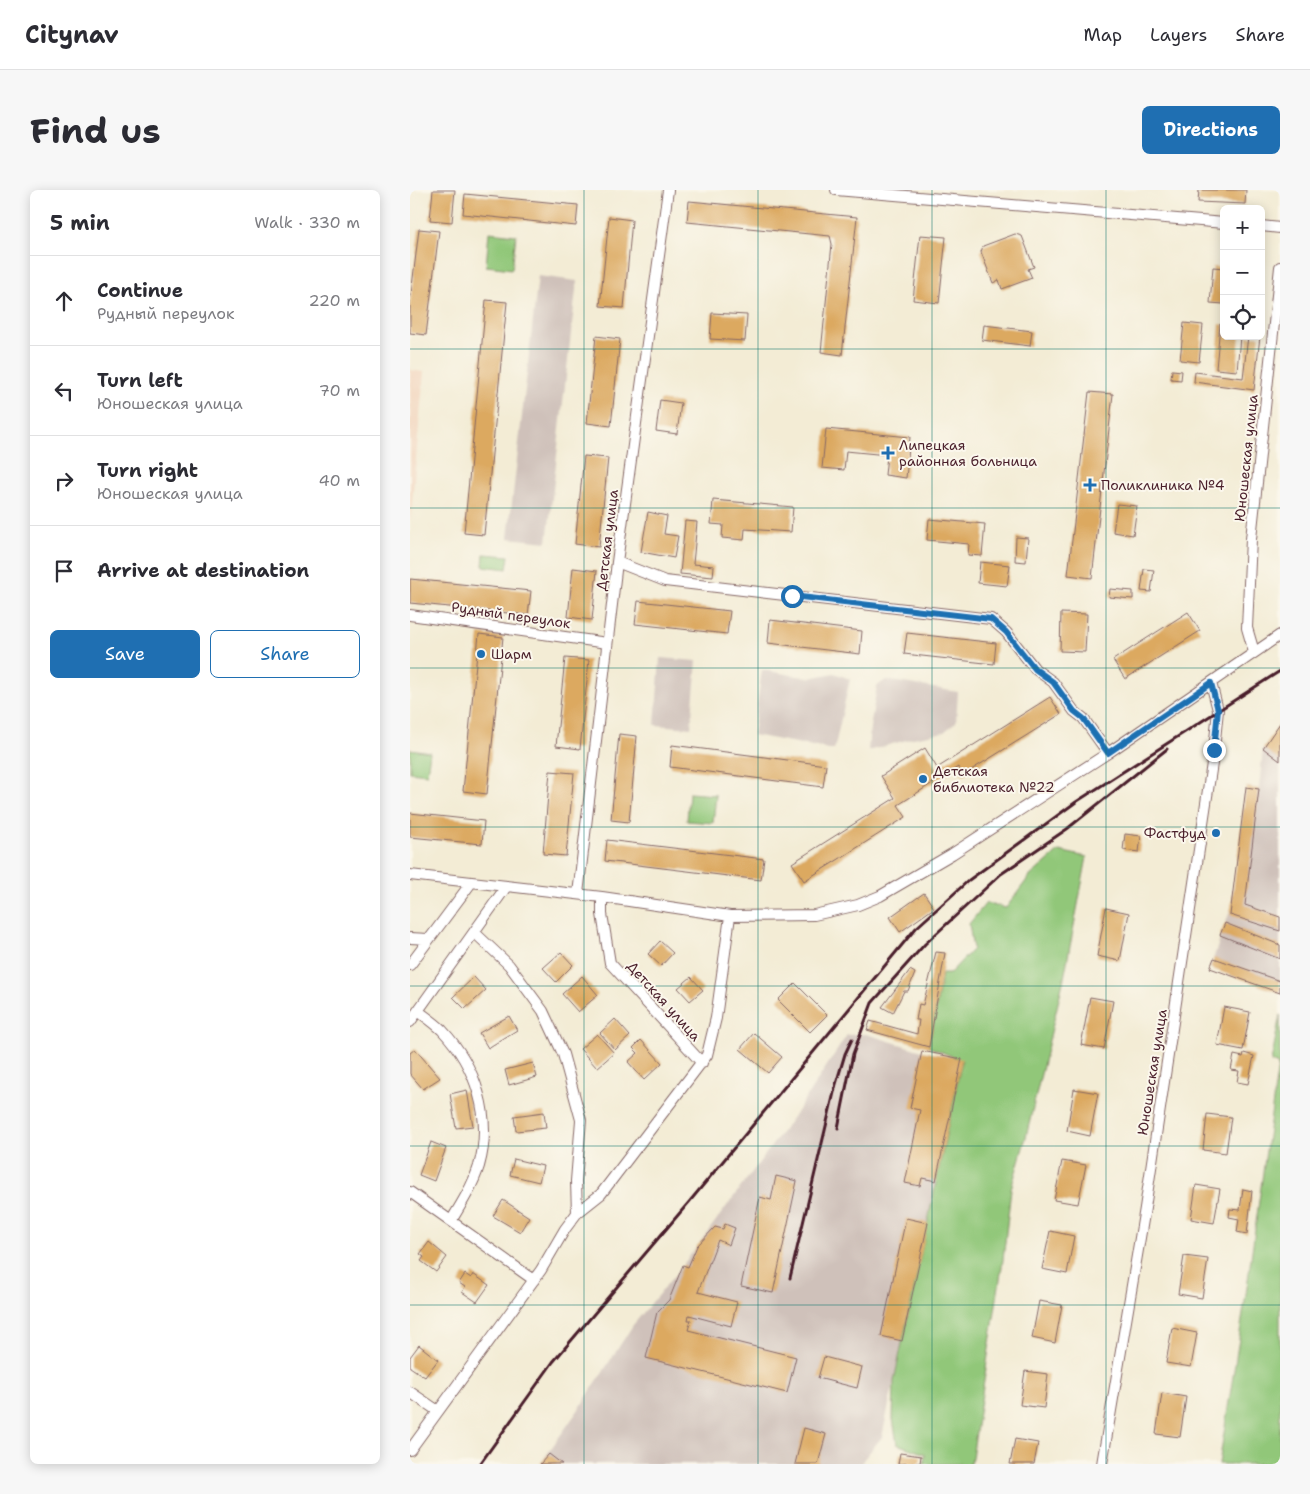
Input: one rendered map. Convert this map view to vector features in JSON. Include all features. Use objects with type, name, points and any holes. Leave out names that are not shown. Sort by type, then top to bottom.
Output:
[{"type":"street","name":"Детская улица","points":[[578,894],[617,562],[668,190]]},
{"type":"street","points":[[836,190],[897,192],[1220,223]]},
{"type":"street","points":[[1265,226],[1280,228]]},
{"type":"street","name":"Юношеская улица","points":[[1254,652],[1247,628],[1251,539],[1280,267]]},
{"type":"street","points":[[617,562],[665,581],[991,619],[1006,632],[1035,669],[1053,682],[1074,711],[1083,718],[1108,753]]},
{"type":"street","name":"Рудный переулок","points":[[410,614],[607,644]]},
{"type":"street","points":[[410,875],[602,897],[730,916],[814,915],[858,905],[880,896],[952,854],[1108,753],[1280,635]]},
{"type":"street","name":"Юношеская улица","points":[[1102,1464],[1145,1208],[1214,750],[1218,710],[1211,683]]},
{"type":"street","points":[[410,965],[471,883]]},
{"type":"street","points":[[410,1022],[506,887]]},
{"type":"street","name":"Детская улица","points":[[602,897],[602,914],[610,963],[702,1063]]},
{"type":"street","points":[[410,1450],[534,1280],[577,1213],[601,1194],[707,1055],[716,1018],[730,916]]},
{"type":"street","points":[[474,932],[509,965],[543,1011],[563,1054],[581,1120],[576,1181],[577,1213]]},
{"type":"street","points":[[410,938],[428,939]]},
{"type":"street","points":[[418,1011],[442,1030],[464,1058],[477,1083],[483,1110],[484,1139],[479,1165],[469,1190],[451,1221]]},
{"type":"street","points":[[410,1192],[534,1280]]},
{"type":"street","points":[[410,1392],[438,1411]]},
{"type":"shaded area","points":[[538,276],[577,281],[547,542],[508,538]]},
{"type":"shaded area","points":[[410,370],[424,372],[410,523]]},
{"type":"shaded area","points":[[660,658],[697,661],[691,728],[655,725]]},
{"type":"shaded area","points":[[762,670],[810,678],[834,673],[850,679],[834,750],[753,735]]},
{"type":"shaded area","points":[[886,680],[958,692],[956,722],[944,732],[913,738],[868,751],[877,686]]},
{"type":"shaded area","points":[[1280,723],[1280,993],[1210,968],[1232,905],[1246,787],[1259,789],[1263,748]]},
{"type":"shaded area","points":[[866,1034],[922,1051],[962,1059],[882,1437],[863,1460],[862,1464],[540,1464],[579,1409],[633,1325],[683,1265],[796,1113],[847,1035]]},
{"type":"green space","points":[[489,232],[516,235],[512,269],[486,266]]},
{"type":"green space","points":[[484,554],[509,556],[507,569],[483,566]]},
{"type":"green space","points":[[410,749],[430,752],[427,774],[410,772]]},
{"type":"green space","points":[[689,793],[716,795],[713,823],[687,821]]},
{"type":"green space","points":[[1059,851],[1087,857],[1064,978],[1026,1137],[1011,1189],[1003,1260],[971,1464],[924,1464],[925,1454],[897,1444],[893,1419],[894,1381],[962,1060],[929,1047],[942,974],[949,974],[973,949],[969,924],[986,903],[1006,908],[1029,877]]},
{"type":"green space","points":[[1280,1015],[1280,1464],[1219,1464],[1245,1301],[1278,1065],[1271,1062]]},
{"type":"building","points":[[433,190],[455,190],[452,222],[430,220]]},
{"type":"building","points":[[1199,190],[1246,190],[1245,204],[1198,202]]},
{"type":"building","points":[[465,194],[578,205],[576,226],[463,214]]},
{"type":"building","points":[[689,201],[857,217],[842,355],[821,352],[832,244],[830,236],[687,222]]},
{"type":"building","points":[[609,217],[632,220],[624,308],[600,306]]},
{"type":"building","points":[[419,229],[439,231],[426,335],[410,333],[410,303]]},
{"type":"building","points":[[1015,234],[1022,236],[1034,267],[1028,269],[1032,278],[1002,289],[999,280],[993,283],[981,252],[983,246]]},
{"type":"building","points":[[920,235],[946,237],[939,303],[913,300]]},
{"type":"building","points":[[1213,267],[1220,268],[1220,304],[1210,303]]},
{"type":"building","points":[[486,300],[507,302],[484,535],[464,533]]},
{"type":"building","points":[[712,313],[747,315],[745,341],[710,339]]},
{"type":"building","points":[[1184,323],[1203,325],[1199,362],[1180,360]]},
{"type":"building","points":[[1220,324],[1220,340],[1240,340],[1237,371],[1216,369]]},
{"type":"building","points":[[984,325],[1032,331],[1030,346],[982,340]]},
{"type":"building","points":[[596,336],[620,339],[611,426],[587,423]]},
{"type":"building","points":[[1248,340],[1260,340],[1254,390],[1194,382],[1195,372],[1243,378]]},
{"type":"building","points":[[1172,370],[1182,371],[1181,380],[1171,379]]},
{"type":"building","name":"Поликлиника №4","points":[[1089,392],[1113,394],[1092,578],[1068,575]]},
{"type":"building","points":[[660,400],[681,403],[677,434],[656,431]]},
{"type":"building","name":"Липецкая районная больница","points":[[826,429],[910,437],[906,478],[885,475],[887,455],[846,451],[844,470],[822,468]]},
{"type":"building","points":[[584,456],[608,458],[599,547],[575,544]]},
{"type":"building","points":[[713,500],[793,507],[791,532],[745,529],[744,540],[722,538],[723,525],[711,524]]},
{"type":"building","points":[[1117,504],[1137,506],[1133,535],[1113,532]]},
{"type":"building","points":[[648,512],[667,516],[664,534],[678,536],[674,558],[641,552]]},
{"type":"building","points":[[929,519],[985,524],[982,556],[968,555],[969,544],[927,540]]},
{"type":"building","points":[[685,521],[697,522],[693,564],[714,566],[713,577],[680,574]]},
{"type":"building","points":[[1016,537],[1028,538],[1026,562],[1015,561]]},
{"type":"building","points":[[980,562],[1010,565],[1007,586],[978,583]]},
{"type":"building","points":[[573,568],[597,571],[592,620],[568,617]]},
{"type":"building","points":[[1144,569],[1154,570],[1151,592],[1141,591]]},
{"type":"building","points":[[410,579],[531,591],[528,615],[410,603]]},
{"type":"building","points":[[1110,589],[1133,591],[1133,599],[1109,597]]},
{"type":"building","points":[[638,601],[730,611],[727,634],[635,624]]},
{"type":"building","points":[[1188,612],[1200,631],[1125,679],[1113,660]]},
{"type":"building","points":[[1061,613],[1087,614],[1085,652],[1060,651]]},
{"type":"building","points":[[770,620],[862,631],[860,654],[768,643]]},
{"type":"building","points":[[907,633],[996,643],[994,664],[904,654]]},
{"type":"building","points":[[479,634],[503,637],[487,794],[463,791]]},
{"type":"building","points":[[565,658],[589,660],[580,749],[556,746]]},
{"type":"building","points":[[1050,697],[1061,714],[963,775],[958,767],[898,805],[906,817],[804,881],[792,863],[895,798],[881,776],[925,748],[937,768]]},
{"type":"building","points":[[1280,723],[1280,761],[1263,748]]},
{"type":"building","points":[[619,734],[637,736],[629,822],[611,820]]},
{"type":"building","points":[[672,745],[826,765],[823,787],[670,767]]},
{"type":"building","points":[[550,771],[574,773],[566,856],[543,854]]},
{"type":"building","points":[[1246,787],[1259,789],[1245,905],[1280,917],[1280,931],[1230,915]]},
{"type":"building","points":[[410,813],[484,821],[482,844],[410,837]]},
{"type":"building","points":[[1125,834],[1141,836],[1139,852],[1123,850]]},
{"type":"building","points":[[607,840],[764,859],[761,880],[605,861]]},
{"type":"building","points":[[924,893],[934,908],[900,932],[890,917]]},
{"type":"building","points":[[1106,908],[1129,913],[1120,961],[1097,956]]},
{"type":"building","points":[[1225,923],[1280,945],[1280,959],[1220,935]]},
{"type":"building","points":[[660,941],[673,953],[661,966],[648,954]]},
{"type":"building","points":[[561,952],[573,965],[556,982],[543,968]]},
{"type":"building","points":[[936,952],[945,953],[929,1047],[867,1030],[870,1021],[917,1034],[919,1020],[916,1020],[919,1004],[923,1005]]},
{"type":"building","points":[[1214,958],[1280,981],[1280,993],[1210,968]]},
{"type":"building","points":[[910,970],[915,973],[908,991],[904,991],[893,1013],[882,1007]]},
{"type":"building","points":[[582,976],[598,995],[578,1012],[562,994]]},
{"type":"building","points":[[474,977],[486,990],[465,1009],[453,997]]},
{"type":"building","points":[[691,977],[703,990],[690,1001],[678,988]]},
{"type":"building","points":[[795,983],[827,1015],[810,1032],[778,1000]]},
{"type":"building","points":[[1090,997],[1113,1001],[1104,1049],[1081,1045]]},
{"type":"building","points":[[1224,1007],[1250,1012],[1243,1050],[1217,1045]]},
{"type":"building","points":[[509,1016],[517,1030],[488,1048],[479,1033]]},
{"type":"building","points":[[615,1019],[630,1036],[615,1050],[600,1033]]},
{"type":"building","points":[[754,1033],[782,1057],[768,1073],[740,1049]]},
{"type":"building","points":[[597,1034],[614,1053],[597,1068],[580,1049]]},
{"type":"building","points":[[641,1040],[662,1063],[644,1080],[628,1062],[638,1053],[633,1048]]},
{"type":"building","points":[[415,1049],[440,1078],[423,1089],[410,1074],[410,1053]]},
{"type":"building","points":[[922,1051],[962,1059],[936,1181],[922,1178],[920,1186],[905,1183],[920,1110],[910,1108]]},
{"type":"building","points":[[1244,1053],[1254,1056],[1248,1084],[1237,1082],[1239,1071],[1231,1070],[1234,1055],[1243,1057]]},
{"type":"building","points":[[533,1063],[537,1077],[509,1085],[505,1070]]},
{"type":"building","points":[[1074,1089],[1098,1093],[1090,1136],[1067,1131]]},
{"type":"building","points":[[467,1090],[473,1126],[456,1128],[450,1094]]},
{"type":"building","points":[[544,1112],[546,1128],[516,1131],[514,1116]]},
{"type":"building","points":[[1207,1114],[1231,1117],[1226,1153],[1203,1150]]},
{"type":"building","points":[[431,1142],[446,1148],[434,1181],[419,1175]]},
{"type":"building","points":[[514,1159],[543,1166],[539,1182],[510,1175]]},
{"type":"building","points":[[1062,1161],[1086,1165],[1078,1204],[1054,1200]]},
{"type":"building","points":[[776,1176],[797,1181],[773,1293],[741,1286],[760,1197],[771,1200]]},
{"type":"building","points":[[1196,1185],[1220,1189],[1214,1223],[1191,1219]]},
{"type":"building","points":[[1243,1189],[1252,1191],[1247,1234],[1237,1232],[1239,1219],[1229,1217],[1230,1209],[1240,1210]]},
{"type":"building","points":[[503,1200],[529,1217],[520,1232],[493,1216]]},
{"type":"building","points":[[906,1218],[928,1223],[902,1341],[881,1336]]},
{"type":"building","points":[[725,1224],[735,1228],[729,1245],[718,1240],[698,1292],[737,1302],[731,1326],[689,1315],[688,1320],[691,1320],[688,1330],[796,1357],[787,1393],[646,1358],[657,1312],[669,1300],[683,1265],[688,1267],[697,1246],[715,1227],[723,1229]]},
{"type":"building","points":[[1050,1231],[1074,1236],[1067,1274],[1042,1269]]},
{"type":"building","points":[[429,1242],[447,1257],[436,1272],[421,1261],[424,1257],[420,1254]]},
{"type":"building","points":[[1184,1256],[1208,1259],[1202,1298],[1178,1294]]},
{"type":"building","points":[[465,1274],[471,1278],[473,1274],[489,1285],[477,1302],[462,1292],[465,1287],[459,1283]]},
{"type":"building","points":[[1039,1301],[1062,1305],[1055,1343],[1032,1338]]},
{"type":"building","points":[[1172,1328],[1197,1333],[1191,1367],[1166,1363]]},
{"type":"building","points":[[419,1345],[438,1360],[425,1377],[410,1367],[410,1357]]},
{"type":"building","points":[[824,1357],[862,1367],[857,1388],[818,1378]]},
{"type":"building","points":[[1025,1371],[1048,1374],[1044,1408],[1020,1405]]},
{"type":"building","points":[[1162,1393],[1186,1397],[1180,1437],[1156,1434]]},
{"type":"building","points":[[804,1428],[826,1434],[818,1464],[795,1464]]},
{"type":"building","points":[[1015,1439],[1038,1443],[1034,1464],[1010,1464]]},
{"type":"building","points":[[900,1453],[921,1456],[920,1463],[898,1464]]},
{"type":"building","points":[[549,1454],[562,1464],[540,1464]]},
{"type":"railway","points":[[480,1464],[553,1362],[690,1201],[916,928],[969,880],[1076,802],[1280,671]]},
{"type":"railway","points":[[838,1128],[853,1054],[872,1003],[925,944],[1001,874],[1067,829],[1167,749]]},
{"type":"railway","points":[[790,1278],[836,1084],[845,1054],[852,1039]]},
{"type":"place","name":"Липецкая районная больница","points":[[888,453]]},
{"type":"place","name":"Поликлиника №4","points":[[1090,485]]},
{"type":"place","name":"Шарм","points":[[481,654]]},
{"type":"place","name":"Детская библиотека №22","points":[[923,779]]},
{"type":"place","name":"Фастфуд","points":[[1216,833]]},
{"type":"route","points":[[792,596],[991,619],[1006,632],[1035,669],[1053,682],[1074,711],[1083,718],[1108,753],[1211,683],[1218,710],[1214,750]]}]
